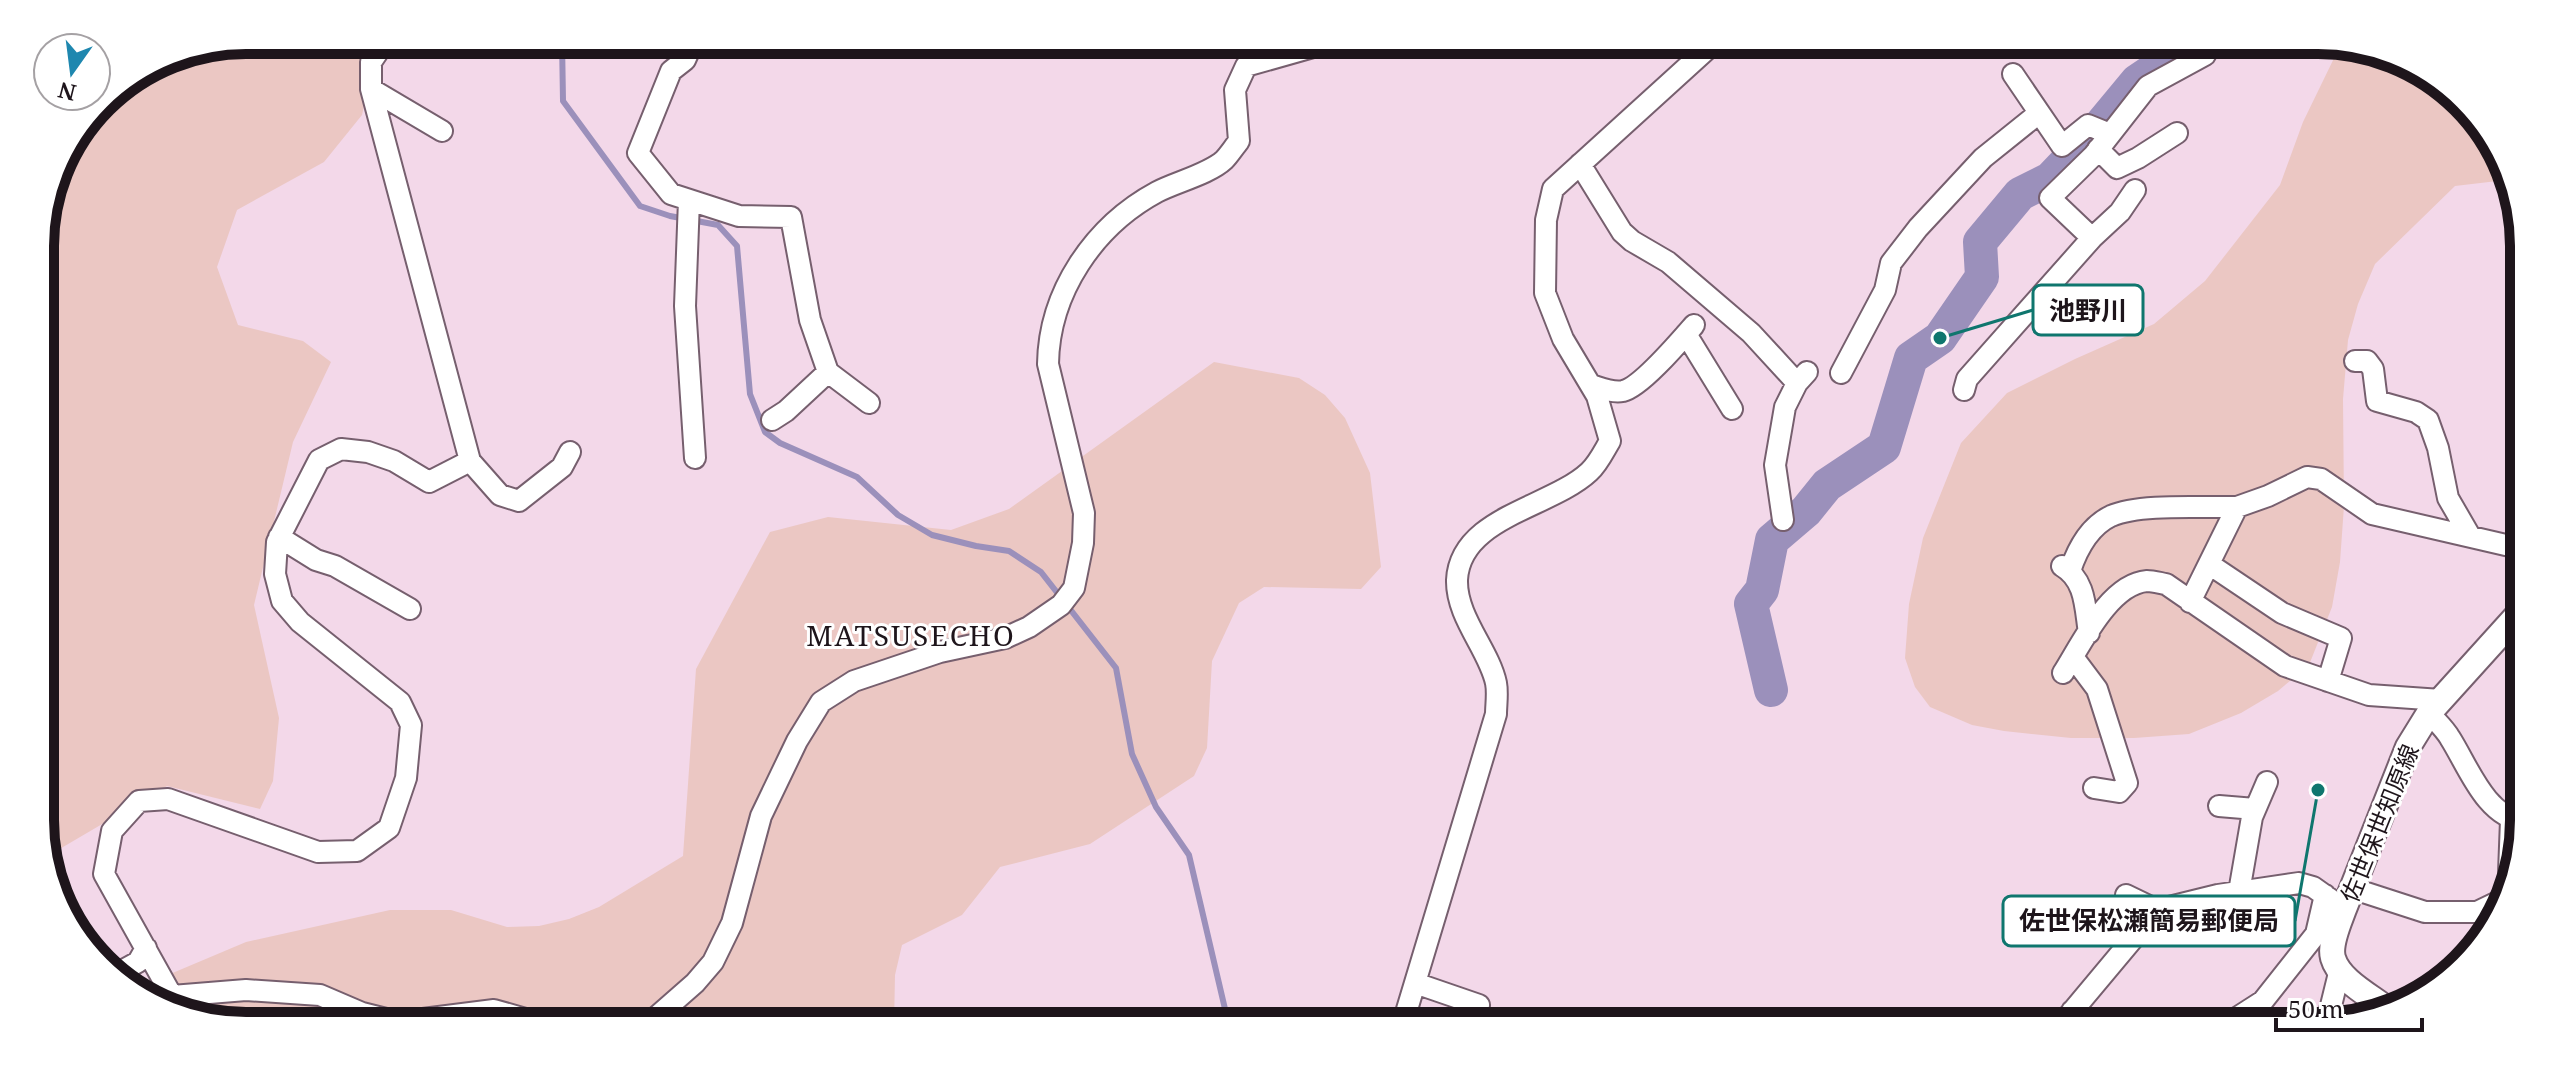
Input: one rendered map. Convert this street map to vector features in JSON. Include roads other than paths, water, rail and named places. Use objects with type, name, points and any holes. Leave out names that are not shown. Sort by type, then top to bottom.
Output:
[{"type":"main road","name":"佐世保世知原線","points":[[2340,969],[2333,958],[2340,898],[2408,747],[2435,707],[2510,631]]},
{"type":"main road","points":[[2340,969],[2348,980],[2378,1002]]},
{"type":"street","points":[[376,54],[371,62],[371,89],[470,461],[500,495],[519,501],[562,467],[570,452]]},
{"type":"street","points":[[688,54],[671,71],[638,153],[671,194],[739,216],[791,217],[810,320],[828,372],[869,403]]},
{"type":"street","points":[[662,1012],[695,983],[713,962],[732,923],[761,816],[797,741],[821,702],[854,681],[940,652],[1005,638],[1029,627],[1061,605],[1074,588],[1083,543],[1084,513],[1048,364],[1048,339],[1059,303],[1082,256],[1120,217],[1156,192],[1222,162],[1239,141],[1235,90],[1246,66],[1288,54]]},
{"type":"street","points":[[1406,1012],[1496,714],[1496,683],[1459,603],[1457,579],[1464,553],[1480,533],[1570,486],[1591,471],[1610,441],[1597,396],[1563,339],[1545,293],[1546,220],[1553,189],[1702,54]]},
{"type":"street","points":[[2092,238],[2050,198],[2104,141],[2148,86],[2205,54]]},
{"type":"street","points":[[2013,74],[2062,146],[2088,125],[2104,141],[2117,168],[2177,133]]},
{"type":"street","points":[[371,89],[442,131]]},
{"type":"street","points":[[1841,373],[1885,290],[1891,263],[1918,228],[1983,158],[2039,113]]},
{"type":"street","points":[[1580,164],[1622,232],[1668,262],[1802,378],[1785,407],[1775,465],[1783,520]]},
{"type":"street","points":[[1964,390],[1967,379],[2092,238],[2120,212],[2135,190]]},
{"type":"street","points":[[689,200],[685,306],[695,458]]},
{"type":"street","points":[[1591,385],[1613,392],[1626,391],[1659,363],[1690,330],[1732,409]]},
{"type":"street","points":[[2355,361],[2367,361],[2373,369],[2377,401],[2416,412],[2428,420],[2438,448],[2448,498],[2470,536]]},
{"type":"street","points":[[772,420],[828,372]]},
{"type":"street","points":[[360,1012],[320,995],[246,990],[172,996],[104,874],[112,831],[139,801],[168,799],[318,852],[357,851],[389,828],[406,778],[411,725],[400,702],[300,622],[282,601],[275,574],[277,542],[319,460],[341,449],[381,456],[429,482],[470,461]]},
{"type":"street","points":[[2089,633],[2085,597],[2065,568],[2086,538],[2109,517],[2134,510],[2237,507],[2307,477],[2321,479],[2372,514],[2510,546]]},
{"type":"street","points":[[2190,602],[2237,507]]},
{"type":"street","points":[[279,537],[410,609]]},
{"type":"street","points":[[2209,564],[2282,613],[2341,638],[2328,681]]},
{"type":"street","points":[[2094,788],[2119,792],[2127,783],[2097,689],[2068,665],[2106,605],[2123,590],[2145,581],[2166,584],[2285,666],[2369,695],[2435,707],[2471,779],[2503,815],[2510,818]]},
{"type":"street","points":[[2239,892],[2255,809],[2267,782]]},
{"type":"street","points":[[2219,806],[2255,809]]},
{"type":"street","points":[[2071,1012],[2157,910],[2299,883],[2340,898],[2425,912],[2477,912],[2489,907]]},
{"type":"street","points":[[2126,895],[2157,910]]},
{"type":"street","points":[[2246,1012],[2263,1001],[2340,898]]},
{"type":"street","points":[[125,969],[138,962],[146,948]]},
{"type":"street","points":[[2329,1012],[2340,969]]},
{"type":"street","points":[[1415,983],[1479,1005],[1477,1012]]},
{"type":"street","points":[[478,1012],[501,1012]]},
{"type":"waterway","points":[[562,54],[563,101],[640,206],[670,216],[718,225],[737,246],[750,394],[765,432],[780,443],[857,477],[898,515],[932,535],[1009,551],[1041,572],[1116,668],[1132,754],[1156,807],[1189,855],[1226,1012]]},
{"type":"waterway","points":[[1771,690],[1751,604],[1762,590],[1772,540],[1806,511],[1827,485],[1884,447],[1911,358],[1940,338],[1982,277],[1980,242],[2020,194],[2050,179],[2137,81],[2177,54]]},
{"type":"place","name":"池野川","points":[[1940,338]]},
{"type":"place","name":"佐世保松瀬簡易郵便局","points":[[2318,790]]},
{"type":"district","name":"MATSUSECHO","points":[[911,635]]}]
